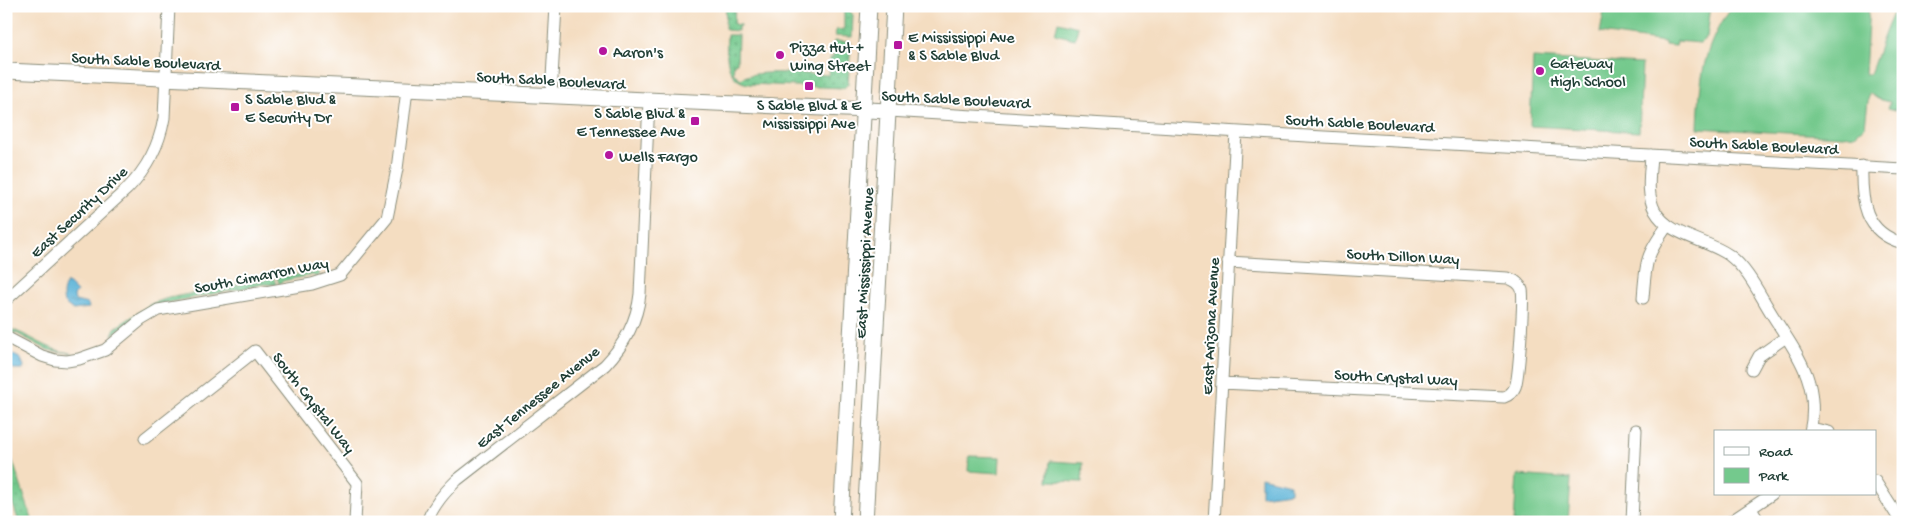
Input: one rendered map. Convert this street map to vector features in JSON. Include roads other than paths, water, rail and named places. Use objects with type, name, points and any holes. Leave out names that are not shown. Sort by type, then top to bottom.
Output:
[{"type":"main road","name":"East Mississippi Avenue","points":[[841,522],[869,6]]},
{"type":"main road","name":"East Mississippi Avenue","points":[[865,522],[894,6]]},
{"type":"main road","name":"South Sable Boulevard","points":[[6,71],[889,111]]},
{"type":"street","name":"East Security Drive","points":[[6,300],[127,189],[143,171],[154,152],[164,118],[169,6]]},
{"type":"street","points":[[551,96],[556,6]]},
{"type":"street","name":"South Cimarron Way","points":[[6,337],[42,356],[61,360],[78,359],[105,350],[141,320],[158,310],[312,284],[340,275],[387,218],[398,169],[407,90]]},
{"type":"street","name":"East Tennessee Avenue","points":[[427,522],[434,507],[457,480],[605,365],[627,337],[635,321],[640,294],[649,101]]},
{"type":"street","name":"South Sable Boulevard","points":[[889,111],[1903,169]]},
{"type":"street","name":"East Arizona Avenue","points":[[1214,522],[1236,132]]},
{"type":"street","points":[[1651,156],[1649,183],[1651,201],[1655,212],[1667,226],[1709,244],[1731,257],[1750,278],[1801,361],[1811,394],[1810,430]]},
{"type":"street","points":[[1862,166],[1861,192],[1868,214],[1879,230],[1888,237],[1903,243]]},
{"type":"street","points":[[1643,298],[1647,258],[1667,226]]},
{"type":"street","name":"South Dillon Way","points":[[1228,262],[1508,278],[1517,282],[1522,291],[1520,338]]},
{"type":"street","points":[[1752,369],[1759,356],[1786,337]]},
{"type":"street","name":"South Crystal Way","points":[[1222,383],[1504,397],[1513,390],[1517,382],[1520,338]]},
{"type":"street","name":"South Crystal Way","points":[[145,438],[255,351],[357,483],[355,522]]},
{"type":"street","points":[[1632,522],[1636,430]]},
{"type":"street","points":[[1876,483],[1901,522]]},
{"type":"street","points":[[1730,522],[1769,496]]},
{"type":"street","points":[[1751,509],[1760,522]]},
{"type":"water","points":[[67,282],[77,292],[74,296],[75,301],[88,304],[89,308],[73,310],[64,303],[63,292]]},
{"type":"water","points":[[6,350],[21,359],[24,366],[23,369],[14,369],[6,366]]},
{"type":"water","points":[[1261,477],[1290,484],[1290,492],[1261,496]]},
{"type":"place","name":"E Mississippi Ave & S Sable Blvd","points":[[898,45]]},
{"type":"place","name":"Aaron's","points":[[603,51]]},
{"type":"place","name":"Pizza Hut + Wing Street","points":[[780,55]]},
{"type":"place","name":"Gateway High School","points":[[1540,71]]},
{"type":"place","name":"S Sable Blvd & E Mississippi Ave","points":[[809,86]]},
{"type":"place","name":"S Sable Blvd & E Security Dr","points":[[235,107]]},
{"type":"place","name":"S Sable Blvd & E Tennessee Ave","points":[[695,121]]},
{"type":"place","name":"Wells Fargo","points":[[609,155]]}]
